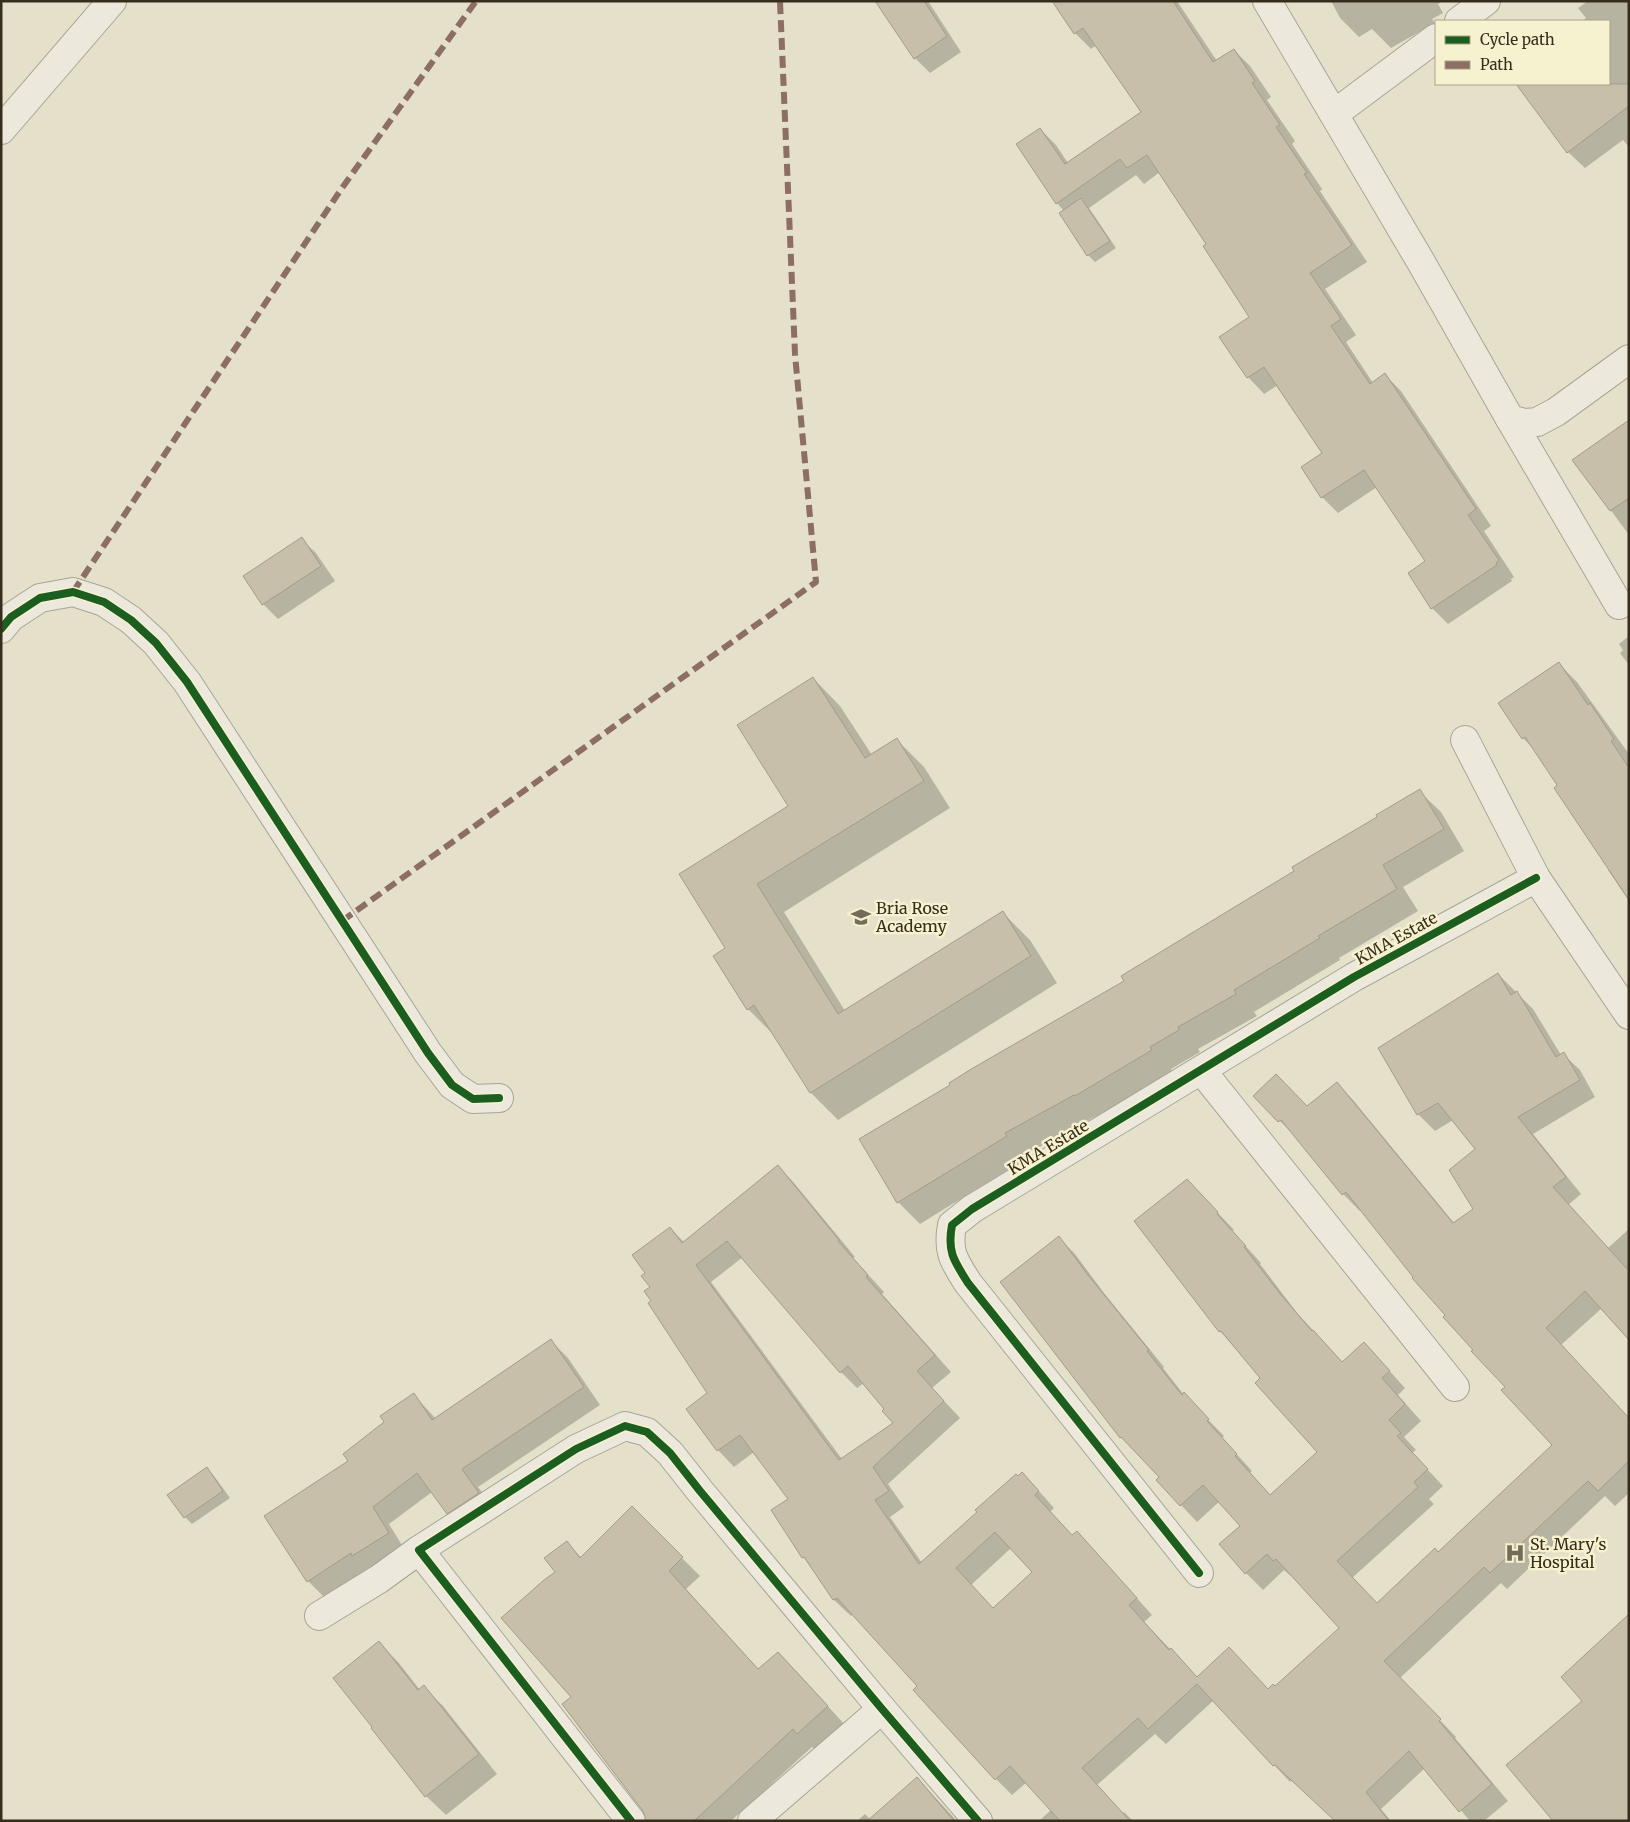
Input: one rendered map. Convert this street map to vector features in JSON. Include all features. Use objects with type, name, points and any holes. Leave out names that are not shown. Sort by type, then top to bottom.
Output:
[{"type":"street","points":[[1,130],[112,1]]},
{"type":"street","points":[[1267,1],[1619,605]]},
{"type":"street","points":[[1460,20],[1486,1]]},
{"type":"street","points":[[1334,114],[1435,39]]},
{"type":"street","points":[[1510,418],[1524,423],[1537,422],[1556,412],[1629,359]]},
{"type":"street","points":[[1,629],[11,617],[40,598],[73,592],[104,602],[131,620],[156,643],[187,682],[428,1053],[452,1085],[473,1100],[499,1098]]},
{"type":"street","points":[[1465,740],[1536,878],[1629,1015]]},
{"type":"street","name":"KMA Estate","points":[[1199,1573],[968,1283],[954,1263],[949,1241],[952,1226],[972,1209],[1354,977],[1536,878]]},
{"type":"street","points":[[1202,1071],[1455,1387]]},
{"type":"street","points":[[319,1616],[380,1579],[419,1550],[576,1448],[625,1426],[646,1432],[670,1453],[882,1709],[978,1821]]},
{"type":"street","points":[[419,1550],[631,1821]]},
{"type":"street","points":[[752,1821],[882,1709]]},
{"type":"building","points":[[875,1],[924,1],[947,36],[914,59]]},
{"type":"building","points":[[1052,1],[1173,1],[1213,62],[1234,49],[1255,81],[1252,83],[1280,125],[1276,127],[1307,173],[1304,174],[1352,245],[1310,273],[1341,319],[1331,326],[1370,384],[1385,373],[1476,509],[1468,515],[1499,560],[1496,563],[1497,565],[1431,609],[1408,573],[1425,561],[1364,470],[1321,498],[1301,467],[1322,453],[1264,367],[1247,378],[1219,337],[1249,317],[1203,246],[1206,244],[1147,155],[1127,168],[1120,159],[1056,204],[1016,144],[1040,128],[1065,164],[1141,112],[1083,28],[1074,34]]},
{"type":"building","points":[[1629,84],[1629,106],[1567,153],[1517,85]]},
{"type":"building","points":[[1081,198],[1110,241],[1087,256],[1059,213]]},
{"type":"building","points":[[1629,420],[1629,498],[1610,511],[1572,460]]},
{"type":"building","points":[[302,537],[321,566],[262,605],[243,576]]},
{"type":"building","points":[[1559,662],[1614,739],[1611,741],[1629,768],[1629,900],[1554,788],[1557,785],[1525,737],[1522,739],[1498,703]]},
{"type":"building","points":[[813,677],[865,758],[897,738],[924,781],[757,884],[838,1014],[1003,911],[1031,956],[810,1093],[754,1005],[747,1010],[713,956],[725,948],[679,874],[788,806],[737,725]]},
{"type":"building","points":[[1420,789],[1444,829],[1383,865],[1397,889],[1318,936],[1320,938],[1234,990],[1236,994],[1178,1027],[1179,1030],[1150,1047],[1152,1050],[1075,1096],[1005,1133],[1007,1136],[897,1203],[859,1139],[950,1085],[949,1083],[973,1068],[1124,981],[1121,976],[1294,871],[1292,867],[1377,817],[1376,815]]},
{"type":"building","points":[[1498,973],[1511,995],[1517,991],[1556,1057],[1564,1052],[1580,1080],[1518,1117],[1566,1177],[1553,1187],[1629,1271],[1629,1340],[1585,1291],[1546,1328],[1629,1418],[1629,1461],[1598,1491],[1588,1481],[1490,1573],[1484,1567],[1384,1661],[1441,1719],[1439,1721],[1492,1784],[1459,1812],[1409,1751],[1366,1792],[1389,1821],[1335,1821],[1275,1765],[1273,1766],[1197,1684],[1148,1729],[1138,1718],[1082,1768],[1130,1821],[1060,1821],[1010,1766],[995,1780],[913,1690],[917,1686],[837,1598],[833,1600],[804,1557],[802,1558],[771,1510],[788,1499],[740,1435],[717,1451],[686,1409],[707,1393],[648,1303],[651,1301],[644,1291],[650,1287],[641,1276],[645,1273],[632,1255],[670,1227],[682,1243],[778,1165],[838,1241],[868,1275],[866,1277],[935,1355],[917,1371],[944,1401],[873,1467],[889,1491],[875,1500],[919,1564],[977,1512],[975,1510],[1016,1474],[1018,1476],[1022,1472],[1039,1491],[1035,1495],[1072,1535],[1077,1531],[1137,1598],[1129,1605],[1169,1650],[1171,1648],[1197,1677],[1229,1647],[1268,1689],[1273,1684],[1275,1686],[1339,1628],[1276,1559],[1273,1561],[1267,1554],[1245,1574],[1219,1544],[1240,1526],[1203,1485],[1180,1506],[1156,1480],[1159,1477],[1120,1438],[1000,1282],[1059,1236],[1182,1395],[1184,1392],[1209,1419],[1207,1421],[1237,1454],[1235,1456],[1270,1495],[1317,1452],[1255,1383],[1260,1378],[1221,1331],[1219,1332],[1134,1221],[1187,1179],[1246,1246],[1244,1247],[1282,1296],[1342,1362],[1364,1342],[1390,1371],[1382,1378],[1405,1404],[1389,1420],[1401,1433],[1397,1436],[1428,1469],[1414,1482],[1418,1487],[1337,1561],[1377,1603],[1435,1548],[1438,1552],[1552,1445],[1501,1390],[1505,1387],[1471,1351],[1473,1350],[1443,1317],[1445,1315],[1412,1278],[1346,1192],[1342,1195],[1281,1120],[1278,1122],[1253,1096],[1276,1074],[1307,1106],[1337,1082],[1453,1223],[1473,1209],[1449,1170],[1475,1149],[1438,1103],[1417,1115],[1378,1048]],"holes":[[[727,1241],[840,1373],[848,1366],[884,1409],[882,1411],[893,1423],[839,1460],[696,1265]],[[995,1532],[1032,1572],[993,1608],[956,1568]]]},
{"type":"building","points":[[551,1339],[584,1387],[462,1469],[479,1493],[447,1514],[417,1473],[373,1507],[389,1533],[352,1556],[351,1553],[307,1582],[264,1516],[348,1461],[343,1454],[384,1422],[380,1416],[414,1393],[432,1420]]},
{"type":"building","points":[[207,1467],[223,1491],[184,1518],[167,1495]]},
{"type":"building","points":[[632,1506],[683,1557],[669,1571],[758,1669],[778,1652],[828,1706],[797,1734],[793,1729],[694,1821],[646,1821],[643,1811],[562,1704],[571,1697],[501,1618],[555,1572],[544,1558],[567,1541],[580,1558]]},
{"type":"building","points":[[1629,1614],[1629,1821],[1553,1821],[1506,1765],[1582,1701],[1561,1677]]},
{"type":"building","points":[[379,1641],[418,1690],[424,1685],[479,1754],[425,1797],[333,1678]]},
{"type":"building","points":[[917,1777],[954,1821],[867,1821]]},
{"type":"marked path","points":[[73,592],[342,188],[476,1]]},
{"type":"marked path","points":[[342,921],[816,582],[795,354],[780,1]]},
{"type":"cycle path","points":[[1,629],[11,617],[40,598],[73,592],[104,602],[131,620],[156,643],[187,682],[428,1053],[452,1085],[473,1099],[499,1098]]},
{"type":"cycle path","points":[[1199,1573],[968,1283],[951,1249],[952,1225],[972,1209],[1354,977],[1536,878]]},
{"type":"cycle path","points":[[631,1821],[419,1550],[576,1449],[625,1426],[647,1432],[670,1453],[882,1709],[978,1821]]},
{"type":"place","name":"Bria Rose Academy","points":[[861,917]]},
{"type":"place","name":"St. Mary's Hospital","points":[[1515,1553]]}]
